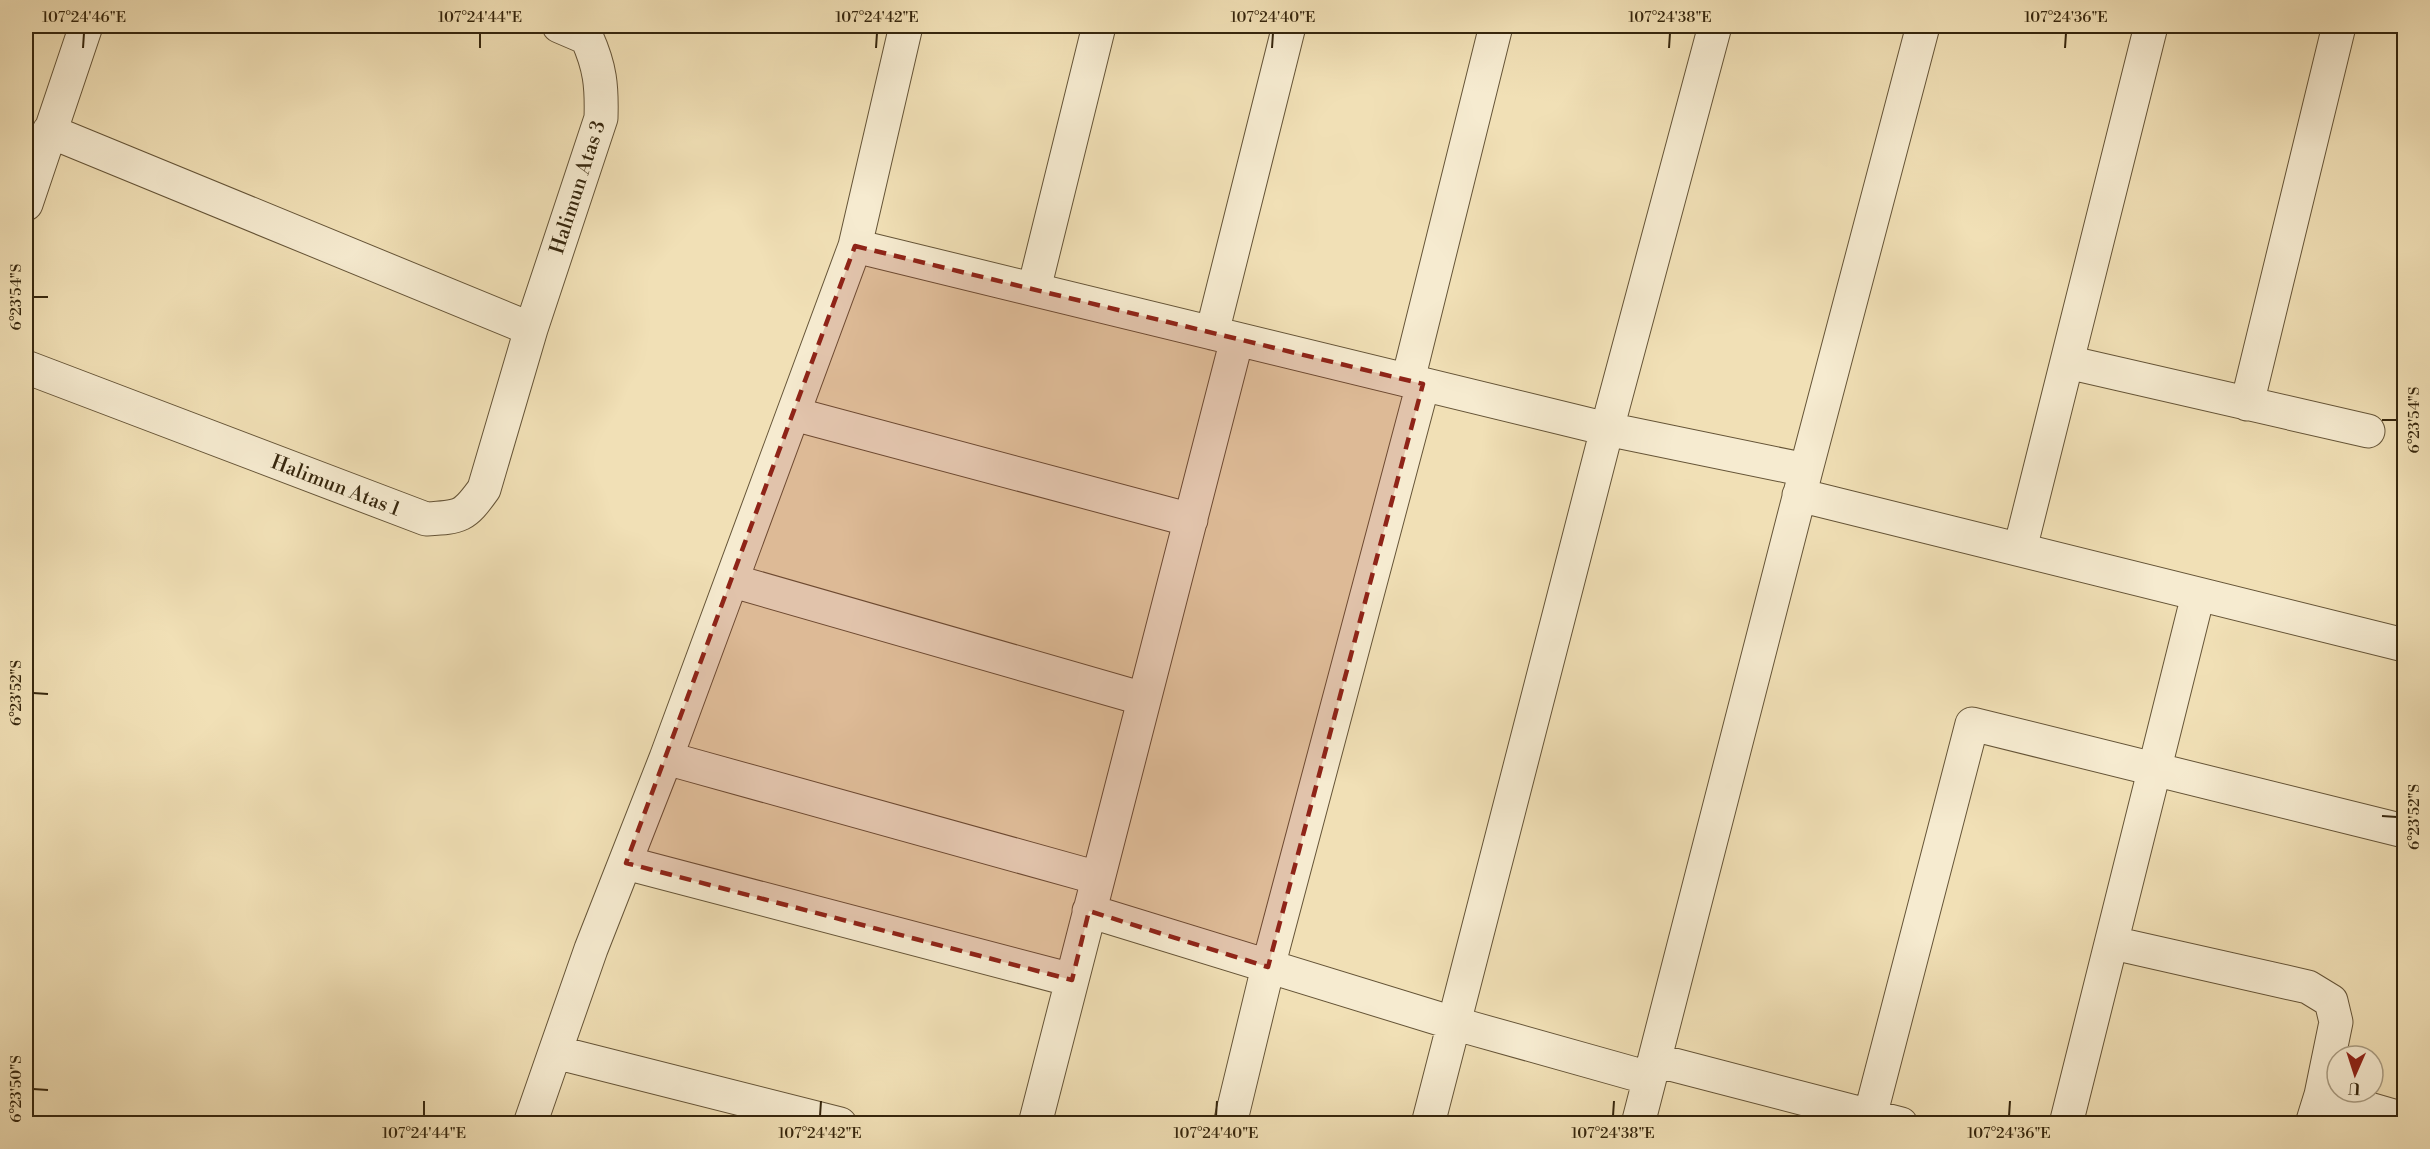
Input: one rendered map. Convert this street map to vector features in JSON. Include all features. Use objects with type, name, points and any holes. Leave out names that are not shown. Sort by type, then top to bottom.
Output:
[{"type":"street","points":[[26,204],[86,26]]},
{"type":"street","name":"Halimun Atas 3","points":[[531,329],[601,118],[602,85],[597,59],[587,38],[559,26]]},
{"type":"street","points":[[530,1124],[591,950],[733,581],[855,246],[906,26]]},
{"type":"street","points":[[1034,289],[1100,26]]},
{"type":"street","points":[[1035,1124],[1191,520],[1225,336],[1289,26]]},
{"type":"street","points":[[1230,1124],[1415,382],[1496,26]]},
{"type":"street","points":[[1428,1124],[1607,429],[1715,26]]},
{"type":"street","points":[[1638,1124],[1802,482],[1923,26]]},
{"type":"street","points":[[2020,549],[2151,26]]},
{"type":"street","points":[[2247,404],[2339,26]]},
{"type":"street","points":[[49,131],[531,329]]},
{"type":"street","points":[[855,246],[1607,429],[1802,482],[2020,549],[2404,645]]},
{"type":"street","name":"Halimun Atas 1","points":[[26,367],[426,519],[454,517],[468,511],[484,489],[531,329]]},
{"type":"street","points":[[2067,362],[2368,431]]},
{"type":"street","points":[[794,414],[1191,520]]},
{"type":"street","points":[[733,581],[1144,699]]},
{"type":"street","points":[[2066,1124],[2198,595]]},
{"type":"street","points":[[1089,911],[1453,1023],[1880,1121],[1972,724],[2404,831]]},
{"type":"street","points":[[666,758],[1098,878]]},
{"type":"street","points":[[626,863],[1072,980]]},
{"type":"street","points":[[2112,943],[2308,987],[2331,1002],[2336,1022],[2316,1109],[2404,1119]]},
{"type":"street","points":[[555,1052],[840,1124]]},
{"type":"highlighted area","points":[[855,246],[1423,384],[1268,967],[1089,911],[1072,980],[626,863]]}]
